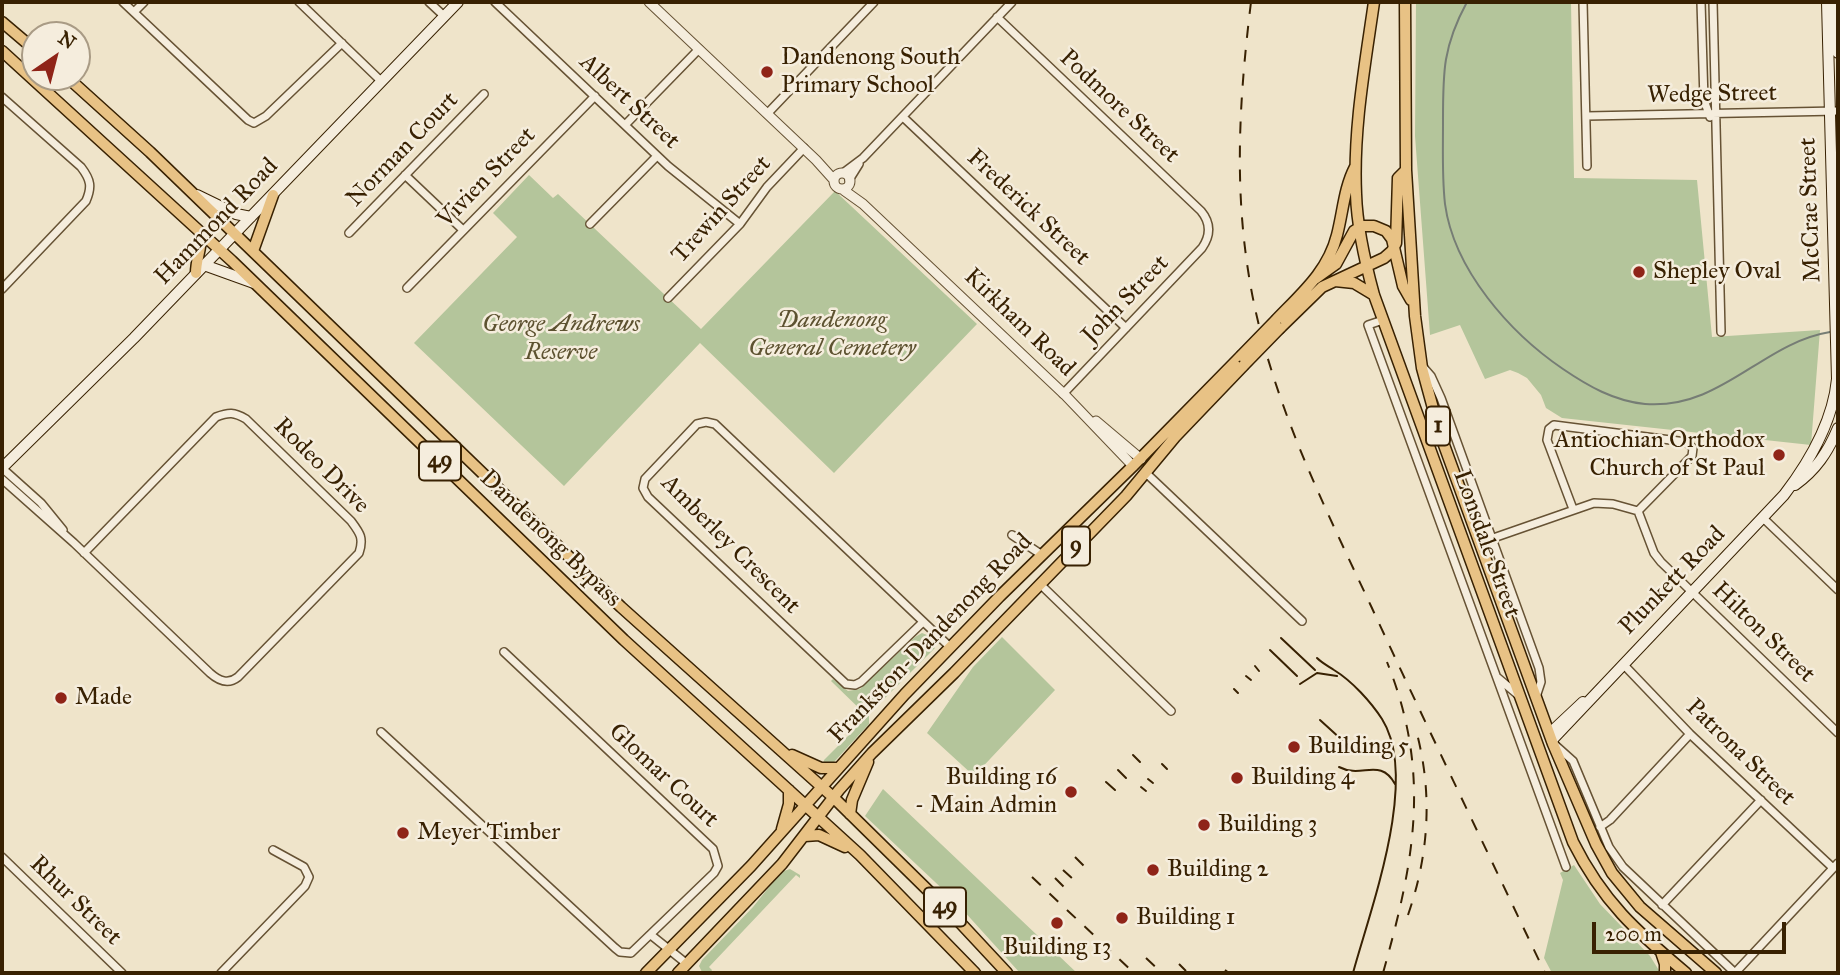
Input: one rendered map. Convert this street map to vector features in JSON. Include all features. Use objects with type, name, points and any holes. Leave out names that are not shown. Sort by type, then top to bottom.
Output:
[{"type":"highway","name":"Lonsdale Street","points":[[1374,2],[1355,165],[1359,228],[1382,320],[1573,842],[1601,891],[1630,925],[1688,973]]},
{"type":"highway","name":"Lonsdale Street","points":[[1405,2],[1406,170],[1414,304],[1421,365],[1440,434],[1536,697],[1591,836],[1612,873],[1647,915],[1703,967]]},
{"type":"highway","points":[[2,22],[21,38]]},
{"type":"highway","name":"Dandenong Bypass","points":[[2,51],[219,249],[624,640],[860,855],[975,973]]},
{"type":"highway","name":"Dandenong Bypass","points":[[82,91],[191,191],[598,585],[833,797],[953,915],[1007,973]]},
{"type":"highway","name":"Frankston-Dandenong Road","points":[[682,969],[765,882],[872,753],[965,662],[1126,496],[1315,279],[1334,246],[1348,179],[1355,165]]},
{"type":"highway","points":[[1395,246],[1398,178],[1406,170]]},
{"type":"highway","points":[[253,251],[273,195]]},
{"type":"highway","points":[[1315,279],[1336,264],[1350,236],[1359,228],[1371,225],[1383,229],[1391,237],[1403,286],[1414,304]]},
{"type":"highway","points":[[200,269],[196,261],[202,242],[201,233]]},
{"type":"highway","name":"9","points":[[1367,265],[1386,257],[1395,246]]},
{"type":"highway","name":"Frankston-Dandenong Road","points":[[1278,323],[1317,290],[1367,265]]},
{"type":"highway","points":[[1330,282],[1352,282],[1374,295]]},
{"type":"highway","name":"Frankston-Dandenong Road","points":[[646,973],[782,831],[836,768],[950,647],[1242,361]]},
{"type":"highway","name":"Kirkham Road","points":[[1137,462],[1146,472]]},
{"type":"highway","points":[[1466,548],[1479,543]]},
{"type":"highway","points":[[1026,570],[1040,584]]},
{"type":"highway","points":[[950,647],[965,662]]},
{"type":"highway","points":[[1537,748],[1552,739]]},
{"type":"highway","points":[[783,751],[821,768],[836,768]]},
{"type":"highway","points":[[850,814],[852,800],[872,753]]},
{"type":"highway","points":[[782,831],[789,804],[789,790]]},
{"type":"highway","points":[[805,836],[826,837],[860,855]]},
{"type":"highway","points":[[1661,952],[1665,973]]},
{"type":"highway","points":[[1688,973],[1703,967]]},
{"type":"highway","name":"1","points":[[1703,967],[1716,973]]},
{"type":"main road","name":"Hammond Road","points":[[2,468],[134,338],[458,2]]},
{"type":"main road","name":"McCrae Street","points":[[1827,2],[1836,218],[1836,386],[1829,416]]},
{"type":"main road","points":[[1837,2],[1838,53]]},
{"type":"main road","points":[[191,191],[227,211],[251,217]]},
{"type":"main road","points":[[200,269],[254,283]]},
{"type":"main road","points":[[1829,416],[1828,429],[1836,443]]},
{"type":"main road","name":"Plunkett Road","points":[[1784,495],[1807,462],[1829,416]]},
{"type":"main road","points":[[1836,443],[1838,428]]},
{"type":"main road","name":"Plunkett Road","points":[[1552,739],[1573,710],[1623,664],[1762,517],[1813,470],[1836,443]]},
{"type":"main road","points":[[2,451],[18,450]]},
{"type":"street","points":[[123,2],[247,120],[254,123],[266,116],[342,43]]},
{"type":"street","points":[[134,12],[144,2]]},
{"type":"street","points":[[299,2],[382,81]]},
{"type":"street","points":[[429,2],[444,16]]},
{"type":"street","name":"Albert Street","points":[[495,2],[657,156],[740,224]]},
{"type":"street","name":"Kirkham Road","points":[[649,2],[816,160],[843,180],[863,204],[1137,462]]},
{"type":"street","points":[[767,114],[874,2]]},
{"type":"street","points":[[843,180],[1012,2]]},
{"type":"street","points":[[1583,2],[1587,166]]},
{"type":"street","points":[[1702,2],[1704,100],[1712,115]]},
{"type":"street","points":[[1713,2],[1712,115],[1715,135],[1721,332]]},
{"type":"street","name":"Podmore Street","points":[[997,18],[1201,211],[1209,228]]},
{"type":"street","points":[[625,125],[699,49]]},
{"type":"street","name":"Norman Court","points":[[349,233],[484,94]]},
{"type":"street","name":"Vivien Street","points":[[407,288],[595,96]]},
{"type":"street","points":[[2,97],[81,167],[89,177],[91,189],[86,201],[2,289]]},
{"type":"street","name":"Wedge Street","points":[[1587,116],[1833,111]]},
{"type":"street","name":"Frederick Street","points":[[903,117],[1126,328]]},
{"type":"street","name":"Trewin Street","points":[[668,298],[740,224],[767,187],[804,148]]},
{"type":"street","points":[[590,224],[657,156]]},
{"type":"street","points":[[405,175],[463,230]]},
{"type":"street","name":"John Street","points":[[1064,395],[1202,248],[1208,238],[1209,228]]},
{"type":"street","name":"Lonsdale Street","points":[[1382,320],[1368,325],[1566,867]]},
{"type":"street","points":[[1381,360],[1395,355]]},
{"type":"street","name":"Lonsdale Street","points":[[1421,365],[1435,384],[1540,671],[1541,682],[1536,697]]},
{"type":"street","name":"Rodeo Drive","points":[[2,479],[74,543],[84,553],[210,673],[217,679],[230,682],[349,564],[359,553],[362,544],[361,534],[351,521],[246,419],[228,412],[216,417],[84,553]]},
{"type":"street","name":"Amberley Crescent","points":[[923,622],[861,682],[855,685],[846,684],[648,497],[643,488],[645,479],[694,426],[703,422],[712,423],[950,647]]},
{"type":"street","points":[[1479,543],[1594,503],[1630,507],[1638,511],[1692,456],[1693,448],[1686,442],[1554,425],[1549,429],[1548,440],[1573,509]]},
{"type":"street","name":"Rodeo Drive","points":[[2,468],[41,503],[74,543]]},
{"type":"street","name":"Kirkham Road","points":[[1146,472],[1302,621]]},
{"type":"street","name":"Hilton Street","points":[[1638,511],[1654,553],[1838,733]]},
{"type":"street","points":[[1762,517],[1838,590]]},
{"type":"street","points":[[1012,535],[1042,555]]},
{"type":"street","points":[[1452,553],[1466,548]]},
{"type":"street","points":[[1040,584],[1171,711]]},
{"type":"street","name":"Glomar Court","points":[[382,732],[620,952],[631,953],[714,873],[718,866],[713,849],[504,652]]},
{"type":"street","name":"Patrona Street","points":[[1623,664],[1690,734],[1836,865]]},
{"type":"street","points":[[1497,678],[1517,694]]},
{"type":"street","points":[[1600,827],[1610,820],[1690,734]]},
{"type":"street","name":"Lonsdale Street","points":[[1552,739],[1572,759],[1612,853],[1662,905],[1735,972]]},
{"type":"street","points":[[1524,753],[1537,748]]},
{"type":"street","points":[[1662,905],[1761,800]]},
{"type":"street","points":[[221,973],[305,886],[309,877],[304,867],[273,850]]},
{"type":"street","name":"Rhur Street","points":[[2,857],[122,973]]},
{"type":"street","points":[[1735,972],[1836,865]]},
{"type":"street","points":[[651,935],[669,950],[682,969]]},
{"type":"green space","points":[[1416,2],[1571,2],[1574,178],[1697,180],[1712,337],[1820,330],[1811,445],[1562,418],[1546,408],[1541,395],[1527,378],[1518,373],[1510,370],[1485,379],[1460,325],[1430,335],[1415,136]]},
{"type":"green space","points":[[529,175],[553,198],[558,194],[701,329],[835,191],[977,324],[834,473],[700,343],[564,486],[414,343],[517,237],[493,213]]},
{"type":"green space","points":[[922,633],[932,637],[935,648],[867,716],[831,681],[833,679],[848,691],[860,689]]},
{"type":"green space","points":[[1002,637],[1055,690],[974,776],[927,733],[973,667]]},
{"type":"green space","points":[[869,715],[869,724],[834,762],[823,766],[824,760]]},
{"type":"green space","points":[[883,789],[1077,973],[1020,973],[952,898],[865,816]]},
{"type":"green space","points":[[1574,865],[1600,904],[1650,956],[1660,972],[1552,973],[1544,958],[1563,880],[1560,873]]},
{"type":"green space","points":[[790,869],[800,875],[800,878],[796,875],[709,967],[711,972],[702,972],[699,966],[702,960],[753,907],[777,877]]},
{"type":"waterway","points":[[1467,2],[1448,48],[1444,76],[1445,204],[1450,229],[1472,276],[1523,337],[1563,369],[1592,387],[1623,400],[1645,404],[1672,403],[1696,397],[1719,387],[1783,349],[1806,338],[1830,332]]},
{"type":"tram line","points":[[1281,638],[1315,670]]},
{"type":"tram line","points":[[1270,650],[1297,676]]},
{"type":"tram line","points":[[1317,658],[1354,686],[1382,719],[1392,745],[1396,775],[1388,845],[1353,973]]},
{"type":"tram line","points":[[1255,666],[1259,671]]},
{"type":"tram line","points":[[1300,684],[1317,673],[1337,676]]},
{"type":"tram line","points":[[1246,676],[1251,680]]},
{"type":"tram line","points":[[1234,689],[1238,693]]},
{"type":"tram line","points":[[1320,720],[1353,750]]},
{"type":"tram line","points":[[1133,755],[1140,762]]},
{"type":"tram line","points":[[1162,764],[1167,769]]},
{"type":"tram line","points":[[1339,767],[1355,771],[1377,770],[1389,776],[1395,784]]},
{"type":"tram line","points":[[1118,770],[1126,778]]},
{"type":"tram line","points":[[1148,779],[1153,783]]},
{"type":"tram line","points":[[1106,782],[1115,790]]},
{"type":"tram line","points":[[1141,787],[1146,791]]},
{"type":"railway","points":[[1251,2],[1240,136],[1241,203],[1248,270],[1268,358],[1281,400],[1314,483],[1545,973]]},
{"type":"railway","points":[[1383,973],[1403,893],[1414,818],[1410,742],[1401,703],[1387,662]]},
{"type":"railway","points":[[1408,915],[1420,869],[1426,823],[1425,777],[1416,730]]},
{"type":"railway","points":[[1075,857],[1086,868]]},
{"type":"railway","points":[[1063,870],[1075,881]]},
{"type":"railway","points":[[1032,877],[1134,973]]},
{"type":"railway","points":[[1055,878],[1066,889]]},
{"type":"railway","points":[[1146,958],[1162,973]]},
{"type":"railway","points":[[1179,964],[1186,971]]},
{"type":"railway","points":[[1225,970],[1229,973]]},
{"type":"place","name":"Dandenong South Primary School","points":[[767,72]]},
{"type":"place","name":"Shepley Oval","points":[[1639,272]]},
{"type":"place","name":"Antiochian Orthodox Church of St Paul","points":[[1779,455]]},
{"type":"place","name":"Made","points":[[61,698]]},
{"type":"place","name":"Building 5","points":[[1294,747]]},
{"type":"place","name":"Building 4","points":[[1237,778]]},
{"type":"place","name":"Building 16 - Main Admin","points":[[1071,792]]},
{"type":"place","name":"Building 3","points":[[1204,825]]},
{"type":"place","name":"Meyer Timber","points":[[403,833]]},
{"type":"place","name":"Building 2","points":[[1153,870]]},
{"type":"place","name":"Building 1","points":[[1122,918]]},
{"type":"place","name":"Building 13","points":[[1057,923]]},
{"type":"park label","name":"Dandenong General Cemetery","points":[[832,335]]},
{"type":"park label","name":"George Andrews Reserve","points":[[561,339]]}]
